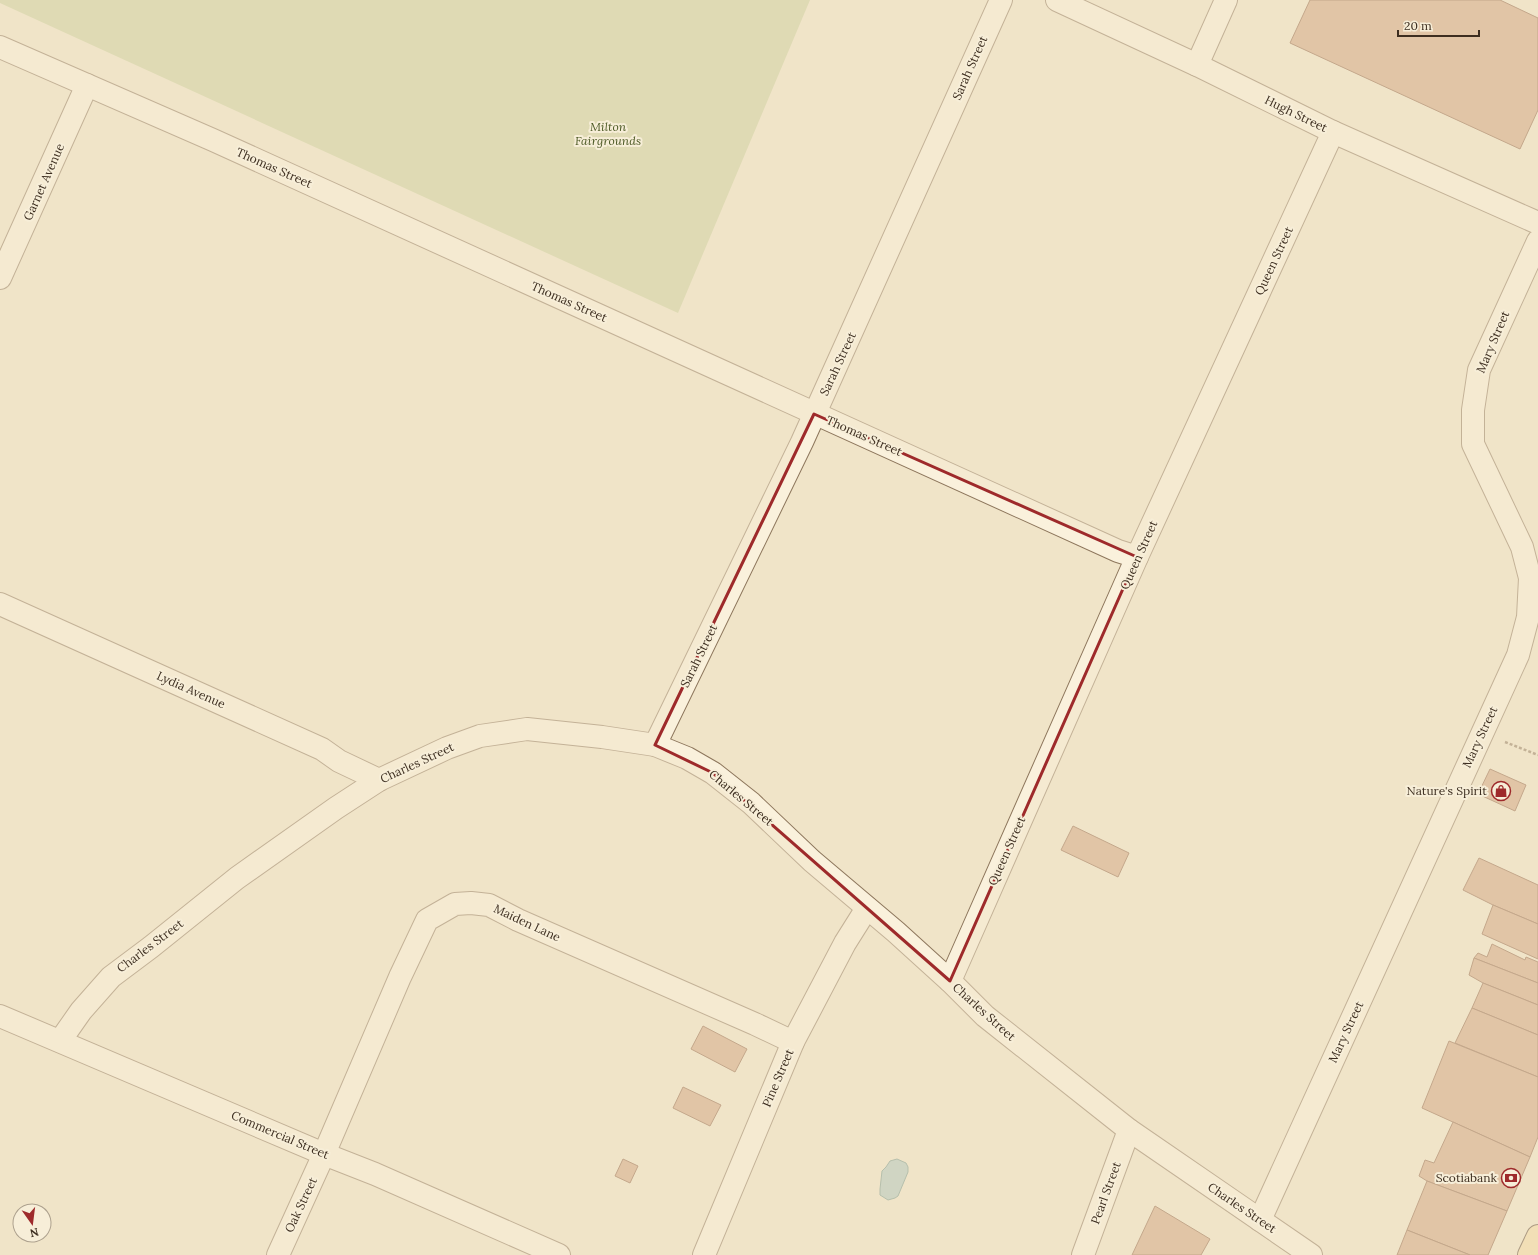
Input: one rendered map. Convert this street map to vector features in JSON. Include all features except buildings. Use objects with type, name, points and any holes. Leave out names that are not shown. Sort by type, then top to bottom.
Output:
[{"type":"main road","points":[[1529,1255],[1538,1236]]},
{"type":"street","name":"Sarah Street","points":[[655,745],[831,381],[1001,0]]},
{"type":"street","name":"Hugh Street","points":[[1057,0],[1197,65],[1333,132],[1538,222]]},
{"type":"street","points":[[1197,65],[1226,0]]},
{"type":"street","name":"Thomas Street","points":[[0,47],[228,147],[1118,551],[1137,557]]},
{"type":"street","name":"Garnet Avenue","points":[[0,278],[86,85]]},
{"type":"street","name":"Queen Street","points":[[950,981],[1137,557],[1333,132]]},
{"type":"street","name":"Mary Street","points":[[1260,1220],[1518,655],[1528,617],[1534,577],[1522,547],[1473,444],[1473,410],[1479,370],[1538,241]]},
{"type":"street","name":"Lydia Avenue","points":[[0,604],[322,749],[339,761],[379,780]]},
{"type":"street","name":"Charles Street","points":[[60,1041],[81,1011],[110,976],[151,947],[237,878],[336,808],[379,780],[447,748],[480,736],[526,729],[602,737],[655,745],[687,758],[713,772],[751,803],[812,861],[896,932],[950,981],[985,1016],[1129,1130],[1312,1255]]},
{"type":"street","name":"Maiden Lane","points":[[324,1154],[400,977],[427,920],[455,904],[471,903],[489,905],[518,920],[748,1020],[793,1042]]},
{"type":"street","name":"Pine Street","points":[[704,1255],[793,1042],[845,943],[867,908]]},
{"type":"street","name":"Commercial Street","points":[[0,1016],[324,1154],[375,1174],[559,1255]]},
{"type":"street","name":"Pearl Street","points":[[1083,1255],[1129,1130]]},
{"type":"street","name":"Oak Street","points":[[278,1255],[324,1154]]},
{"type":"path","points":[[1483,732],[1538,755]]},
{"type":"highlighted area","points":[[814,414],[1137,557],[950,981],[713,773],[655,745]]},
{"type":"green space","name":"Milton Fairgrounds","points":[[0,0],[810,0],[678,313],[0,3]]},
{"type":"water","points":[[897,1159],[906,1163],[908,1172],[898,1196],[888,1200],[880,1195],[882,1171],[890,1161]]},
{"type":"place","name":"Nature's Spirit","points":[[1501,791]]},
{"type":"place","name":"Scotiabank","points":[[1511,1178]]}]
